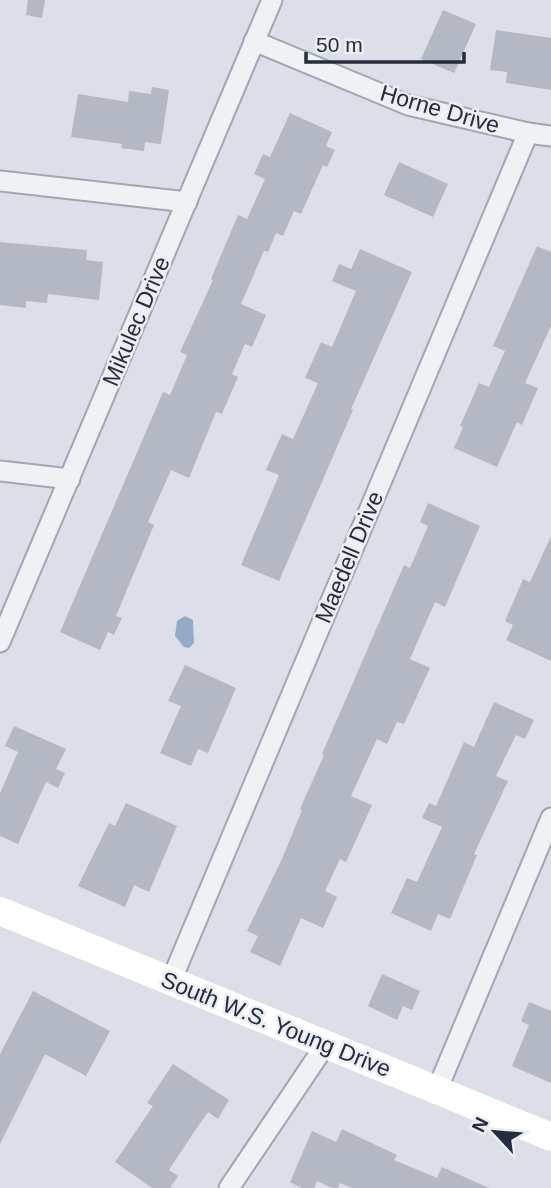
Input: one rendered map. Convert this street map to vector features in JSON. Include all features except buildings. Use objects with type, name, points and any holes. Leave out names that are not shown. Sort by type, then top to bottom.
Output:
[{"type":"main road","name":"South W.S. Young Drive","points":[[0,911],[551,1137]]},
{"type":"street","name":"Mikulec Drive","points":[[0,642],[272,0]]},
{"type":"street","name":"Horne Drive","points":[[254,41],[408,105],[528,133],[551,135]]},
{"type":"street","name":"Maedell Drive","points":[[170,981],[528,133]]},
{"type":"street","points":[[0,181],[187,202]]},
{"type":"street","points":[[0,471],[70,479]]},
{"type":"street","points":[[437,1090],[551,818]]},
{"type":"street","points":[[229,1188],[326,1044]]},
{"type":"water","points":[[185,616],[193,620],[194,643],[189,648],[184,647],[175,636],[177,621]]}]
